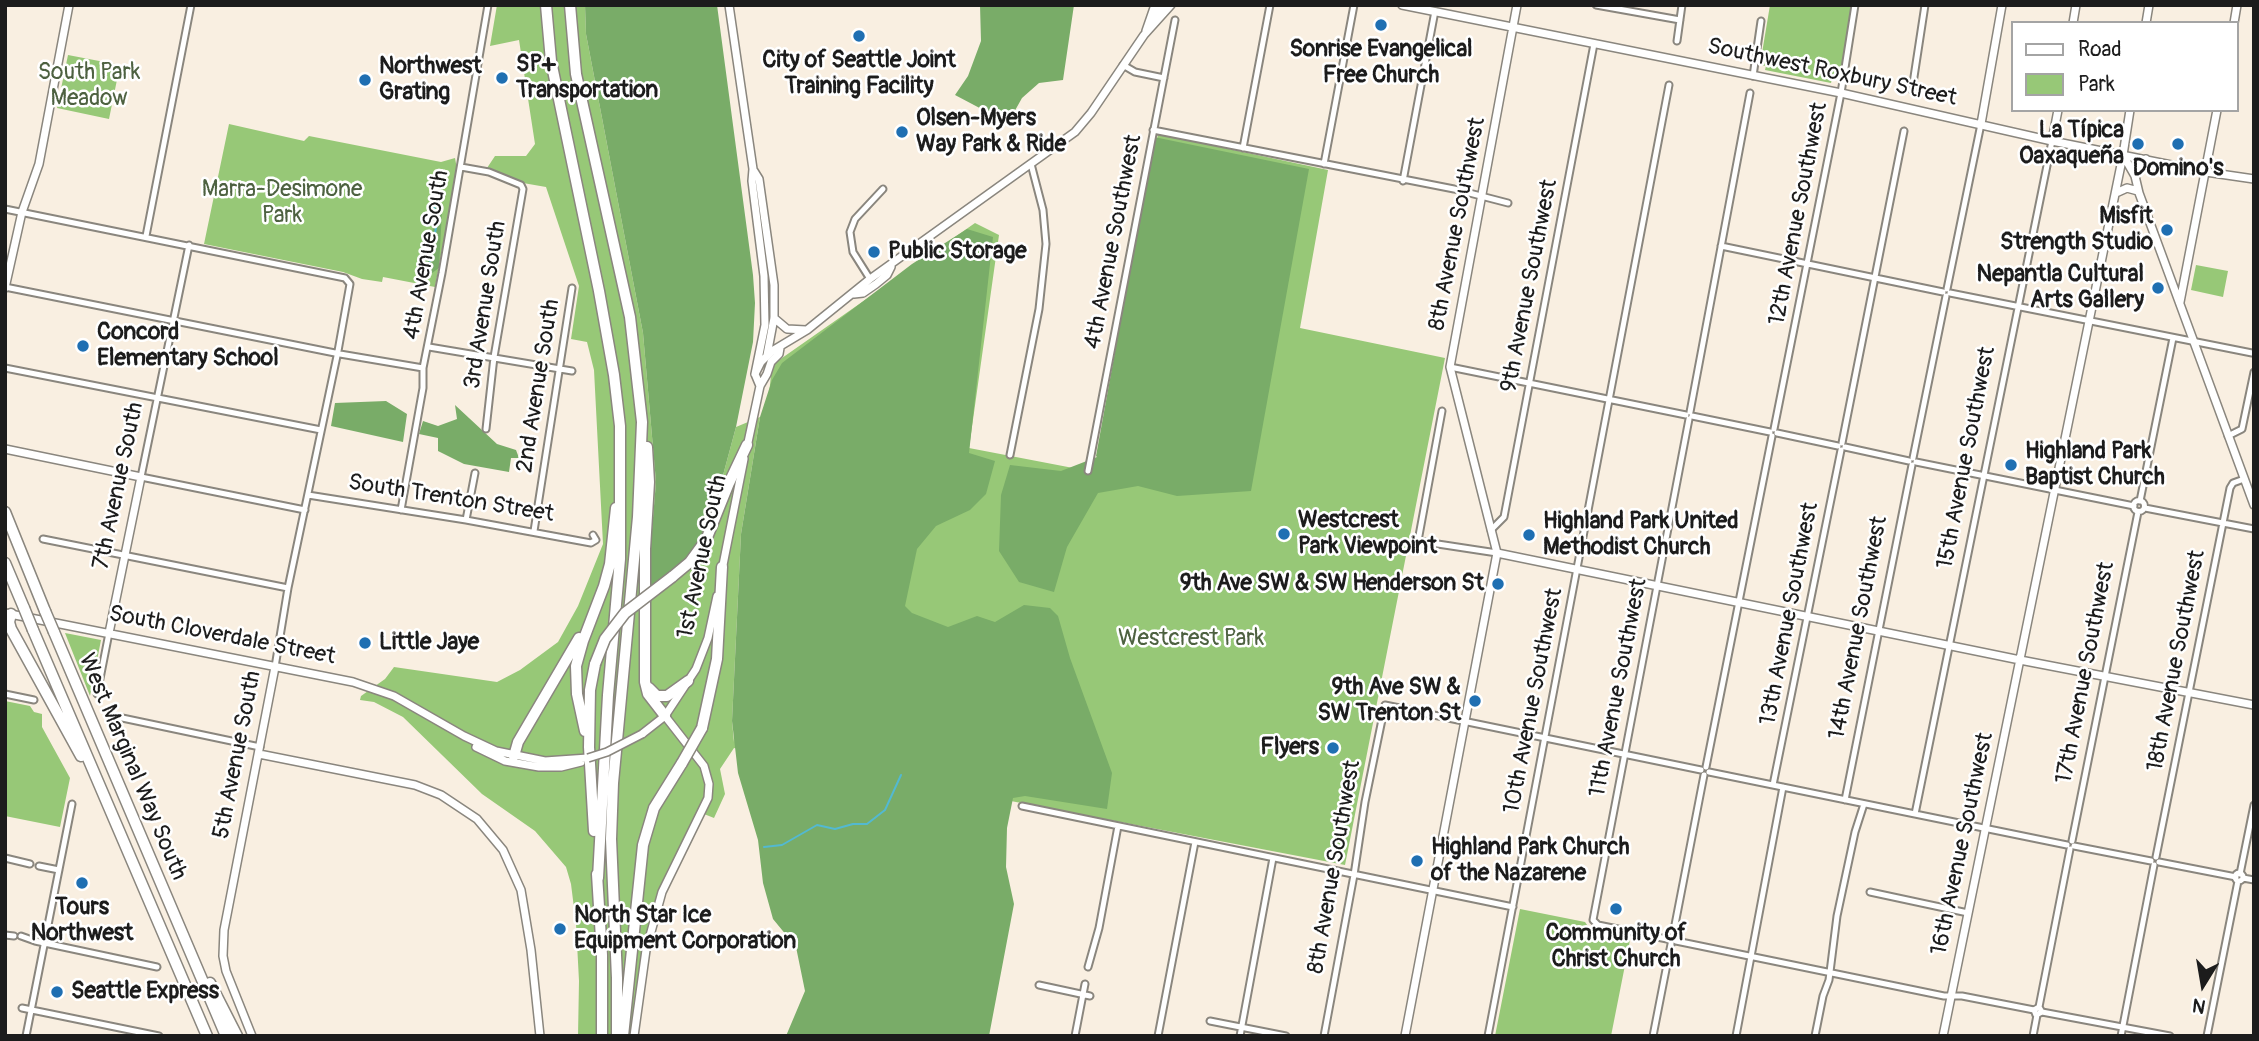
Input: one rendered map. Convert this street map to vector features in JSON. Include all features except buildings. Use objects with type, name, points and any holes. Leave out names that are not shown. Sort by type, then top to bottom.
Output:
[{"type":"highway","points":[[547,5],[551,61],[614,376],[620,426],[620,568],[608,695],[598,878]]},
{"type":"highway","points":[[570,5],[578,85],[630,317],[642,422],[638,517],[613,783],[612,863],[617,1036]]},
{"type":"highway","points":[[642,422],[646,436],[649,482],[645,576],[645,682],[648,694],[665,716]]},
{"type":"highway","points":[[602,1036],[602,956],[589,752],[590,690],[595,664],[605,639],[619,620],[637,602],[690,562],[706,540],[747,445]]},
{"type":"highway","points":[[589,752],[577,694],[578,655],[610,564],[620,472]]},
{"type":"highway","name":"West Marginal Way South","points":[[5,512],[226,1036]]},
{"type":"highway","name":"West Marginal Way South","points":[[5,564],[207,1036]]},
{"type":"highway","points":[[623,1036],[643,845],[654,807],[702,728],[717,659],[722,567]]},
{"type":"highway","points":[[514,756],[518,742],[595,611]]},
{"type":"highway","points":[[8,614],[11,629],[107,804]]},
{"type":"highway","points":[[645,682],[654,694],[663,696],[676,691],[688,681]]},
{"type":"highway","points":[[168,899],[237,1036]]},
{"type":"street","points":[[69,5],[39,164],[22,212],[5,288],[423,368]]},
{"type":"street","points":[[146,236],[191,5]]},
{"type":"street","name":"4th Avenue South","points":[[401,510],[423,388],[423,368],[429,347],[488,5]]},
{"type":"street","points":[[729,5],[753,169],[752,181],[764,276],[765,325],[755,374],[761,383]]},
{"type":"street","points":[[1144,35],[1155,5]]},
{"type":"street","points":[[755,374],[770,352],[807,330],[870,279],[893,265],[1083,124],[1163,5]]},
{"type":"street","points":[[1144,35],[1171,5]]},
{"type":"street","points":[[1243,148],[1270,5]]},
{"type":"street","points":[[1324,164],[1354,5]]},
{"type":"street","name":"Southwest Roxbury Street","points":[[1402,5],[1842,93],[2052,141],[2254,179]]},
{"type":"street","name":"8th Avenue Southwest","points":[[1450,367],[1517,5]]},
{"type":"street","points":[[1596,5],[1680,20]]},
{"type":"street","points":[[1677,41],[1682,5]]},
{"type":"street","name":"12th Avenue Southwest","points":[[1653,1036],[1842,93],[1856,5]]},
{"type":"street","points":[[1912,90],[1925,5]]},
{"type":"street","name":"14th Avenue Southwest","points":[[1845,800],[1981,124],[2002,5]]},
{"type":"street","points":[[1404,181],[1435,11]]},
{"type":"street","name":"4th Avenue Southwest","points":[[1088,471],[1175,20]]},
{"type":"street","points":[[1753,76],[1761,21]]},
{"type":"street","name":"9th Avenue Southwest","points":[[1491,530],[1504,517],[1594,44]]},
{"type":"street","points":[[1122,65],[1135,72],[1164,78]]},
{"type":"street","name":"10th Avenue Southwest","points":[[1488,1036],[1669,85]]},
{"type":"street","name":"11th Avenue Southwest","points":[[1672,940],[1599,926],[1594,922],[1750,93]]},
{"type":"street","name":"15th Avenue Southwest","points":[[1916,814],[2058,112]]},
{"type":"street","name":"16th Avenue Southwest","points":[[1943,1036],[2131,112]]},
{"type":"street","points":[[2180,304],[2217,112]]},
{"type":"street","points":[[1153,130],[1454,189],[1507,203]]},
{"type":"street","name":"13th Avenue Southwest","points":[[1773,786],[1904,131]]},
{"type":"street","points":[[2123,155],[2135,176],[2138,191],[2254,505]]},
{"type":"street","points":[[2135,176],[2146,159]]},
{"type":"street","points":[[1010,455],[1039,309],[1046,244],[1043,210],[1031,164]]},
{"type":"street","name":"3rd Avenue South","points":[[461,167],[489,172],[523,187],[494,357],[486,429]]},
{"type":"street","points":[[753,169],[759,180],[772,259],[774,318],[770,352],[761,383]]},
{"type":"street","points":[[2115,194],[2127,188],[2138,191]]},
{"type":"street","points":[[870,279],[853,252],[850,232],[855,219],[883,189]]},
{"type":"street","points":[[5,209],[189,245]]},
{"type":"street","name":"5th Avenue South","points":[[189,245],[348,280],[350,284],[226,912],[223,956],[226,971],[252,1036]]},
{"type":"street","name":"7th Avenue South","points":[[97,694],[189,245]]},
{"type":"street","points":[[1721,246],[2253,353]]},
{"type":"street","points":[[853,295],[863,293],[876,284],[887,275],[893,265]]},
{"type":"street","points":[[2166,267],[2176,273],[2188,266]]},
{"type":"street","name":"2nd Avenue South","points":[[534,531],[572,288]]},
{"type":"street","points":[[774,318],[787,329],[807,330]]},
{"type":"street","points":[[765,325],[768,328],[767,343],[770,352]]},
{"type":"street","points":[[2136,509],[2136,502],[2140,501],[2173,338]]},
{"type":"street","points":[[429,347],[572,371]]},
{"type":"street","points":[[761,383],[771,362],[779,354],[780,347]]},
{"type":"street","points":[[1405,1036],[1497,553],[1450,367],[2136,509],[2144,508],[2254,528]]},
{"type":"street","points":[[5,368],[321,430]]},
{"type":"street","points":[[2228,436],[2242,429],[2254,372]]},
{"type":"street","name":"1st Avenue South","points":[[665,716],[696,669],[708,638],[761,383]]},
{"type":"street","points":[[1442,411],[1419,541],[1577,568],[2020,660],[2254,705]]},
{"type":"street","points":[[5,449],[305,510]]},
{"type":"street","points":[[466,520],[475,473]]},
{"type":"street","name":"18th Avenue Southwest","points":[[2120,1036],[2231,486],[2244,479]]},
{"type":"street","name":"South Trenton Street","points":[[308,495],[587,542]]},
{"type":"street","points":[[2140,501],[2144,503],[2144,508]]},
{"type":"street","name":"17th Avenue Southwest","points":[[2033,1036],[2136,509]]},
{"type":"street","points":[[43,539],[288,588]]},
{"type":"street","name":"South Cloverdale Street","points":[[8,614],[366,685],[394,696],[484,746],[514,756],[545,761],[578,760],[589,752],[607,752],[642,734],[665,716]]},
{"type":"street","points":[[5,694],[34,700]]},
{"type":"street","name":"8th Avenue Southwest","points":[[1324,1036],[1385,705],[1465,721]]},
{"type":"street","name":"South Cloverdale Street","points":[[426,714],[435,724],[493,756],[521,765],[576,765],[589,752]]},
{"type":"street","points":[[108,715],[415,785],[463,807],[486,828],[503,850],[517,878],[531,950],[540,1036]]},
{"type":"street","points":[[634,1036],[646,950],[659,903],[671,870],[708,798],[709,784],[704,766],[665,716]]},
{"type":"street","points":[[1465,721],[1773,786],[2254,880]]},
{"type":"street","points":[[1736,1036],[1783,788]]},
{"type":"street","points":[[26,1036],[72,804]]},
{"type":"street","points":[[1815,1036],[1830,973],[1834,933],[1855,832],[1864,804]]},
{"type":"street","points":[[2207,1036],[2254,805]]},
{"type":"street","points":[[1023,806],[1513,907]]},
{"type":"street","points":[[1088,967],[1118,826]]},
{"type":"street","points":[[1158,1036],[1195,842]]},
{"type":"street","points":[[5,858],[30,863]]},
{"type":"street","points":[[1240,1036],[1273,858]]},
{"type":"street","points":[[39,866],[59,870]]},
{"type":"street","points":[[1870,892],[1968,913]]},
{"type":"street","points":[[5,934],[157,967]]},
{"type":"street","points":[[1672,940],[1830,973],[2170,1036]]},
{"type":"street","points":[[1075,1036],[1084,984]]},
{"type":"street","points":[[1039,985],[1090,996]]},
{"type":"street","points":[[22,1008],[159,1036]]},
{"type":"street","points":[[1210,1021],[1286,1036]]},
{"type":"green space","name":"Westcrest Park","points":[[497,5],[585,5],[586,34],[643,333],[656,482],[647,588],[715,505],[736,427],[760,417],[741,534],[732,721],[734,742],[772,365],[975,223],[999,235],[969,448],[1094,472],[1158,134],[1328,170],[1300,328],[1445,358],[1345,865],[734,748],[720,769],[725,794],[714,818],[699,812],[668,869],[654,904],[643,947],[630,1036],[578,1036],[576,924],[566,867],[535,831],[482,794],[403,717],[374,702],[360,700],[361,696],[385,679],[394,667],[497,682],[520,670],[558,642],[578,606],[603,544],[594,370],[587,342],[571,339],[579,286],[546,187],[523,183],[487,168],[495,156],[526,156],[535,144],[519,40],[490,46]]},
{"type":"green space","points":[[585,5],[717,5],[753,275],[753,342],[736,427],[707,529],[689,556],[647,589],[656,482],[643,333],[586,34]]},
{"type":"green space","points":[[980,5],[1074,5],[1063,80],[1039,83],[1022,98],[1008,123],[955,95],[968,76],[981,41]]},
{"type":"green space","points":[[1770,5],[1853,5],[1847,46],[1838,80],[1832,79],[1831,83],[1765,70],[1766,66],[1760,65]]},
{"type":"green space","name":"South Park Meadow","points":[[68,55],[120,65],[109,119],[57,108]]},
{"type":"green space","name":"Marra-Desimone Park","points":[[229,124],[304,141],[309,136],[441,162],[455,158],[457,169],[435,287],[383,277],[382,282],[362,279],[343,272],[204,244]]},
{"type":"green space","points":[[1154,137],[1309,169],[1251,491],[1177,496],[1138,486],[1098,493],[1067,547],[1054,592],[1019,582],[999,551],[1001,495],[1010,465],[1061,471],[1097,457]]},
{"type":"green space","points":[[437,197],[442,211],[439,268],[423,278],[433,228],[430,199]]},
{"type":"green space","points":[[967,229],[993,237],[969,453],[995,461],[986,494],[970,510],[936,526],[917,549],[905,606],[912,613],[948,627],[977,616],[995,622],[1024,605],[1050,608],[1058,616],[1070,658],[1112,773],[1107,809],[1025,796],[1013,798],[1007,828],[1006,867],[1014,904],[989,1036],[786,1036],[805,991],[796,947],[773,919],[763,883],[758,840],[738,773],[732,721],[741,534],[760,417],[772,380],[782,363],[912,264]]},
{"type":"green space","points":[[2196,265],[2228,271],[2223,297],[2191,290]]},
{"type":"green space","points":[[386,401],[407,414],[403,442],[331,426],[335,403]]},
{"type":"green space","points":[[455,405],[497,444],[516,450],[519,458],[511,458],[509,472],[464,464],[438,451],[438,438],[419,434],[423,421],[438,426],[457,419]]},
{"type":"green space","points":[[65,633],[101,640],[90,696]]},
{"type":"green space","points":[[5,701],[30,706],[34,712],[42,714],[42,727],[70,778],[60,827],[5,816]]},
{"type":"green space","points":[[1520,909],[1585,922],[1592,932],[1630,940],[1611,1036],[1495,1036]]},
{"type":"waterway","points":[[430,261],[437,222],[433,201]]},
{"type":"waterway","points":[[764,847],[782,845],[817,825],[835,829],[853,824],[867,824],[885,810],[901,775]]},
{"type":"place","name":"Sonrise Evangelical Free Church","points":[[1381,25]]},
{"type":"place","name":"City of Seattle Joint Training Facility","points":[[859,36]]},
{"type":"place","name":"SP+ Transportation","points":[[502,78]]},
{"type":"place","name":"Northwest Grating","points":[[365,80]]},
{"type":"place","name":"Olsen-Myers Way Park & Ride","points":[[902,132]]},
{"type":"place","name":"La Típica Oaxaqueña","points":[[2138,144]]},
{"type":"place","name":"Domino's","points":[[2178,144]]},
{"type":"place","name":"Misfit Strength Studio","points":[[2167,230]]},
{"type":"place","name":"Public Storage","points":[[874,252]]},
{"type":"place","name":"Nepantla Cultural Arts Gallery","points":[[2158,288]]},
{"type":"place","name":"Concord Elementary School","points":[[83,346]]},
{"type":"place","name":"Highland Park Baptist Church","points":[[2011,465]]},
{"type":"place","name":"Westcrest Park Viewpoint","points":[[1284,534]]},
{"type":"place","name":"Highland Park United Methodist Church","points":[[1529,535]]},
{"type":"place","name":"9th Ave SW & SW Henderson St","points":[[1498,584]]},
{"type":"place","name":"Little Jaye","points":[[365,643]]},
{"type":"place","name":"9th Ave SW & SW Trenton St","points":[[1475,701]]},
{"type":"place","name":"Flyers","points":[[1333,748]]},
{"type":"place","name":"Highland Park Church of the Nazarene","points":[[1417,861]]},
{"type":"place","name":"Tours Northwest","points":[[82,883]]},
{"type":"place","name":"Community of Christ Church","points":[[1616,909]]},
{"type":"place","name":"North Star Ice Equipment Corporation","points":[[560,929]]},
{"type":"place","name":"Seattle Express","points":[[57,992]]}]
